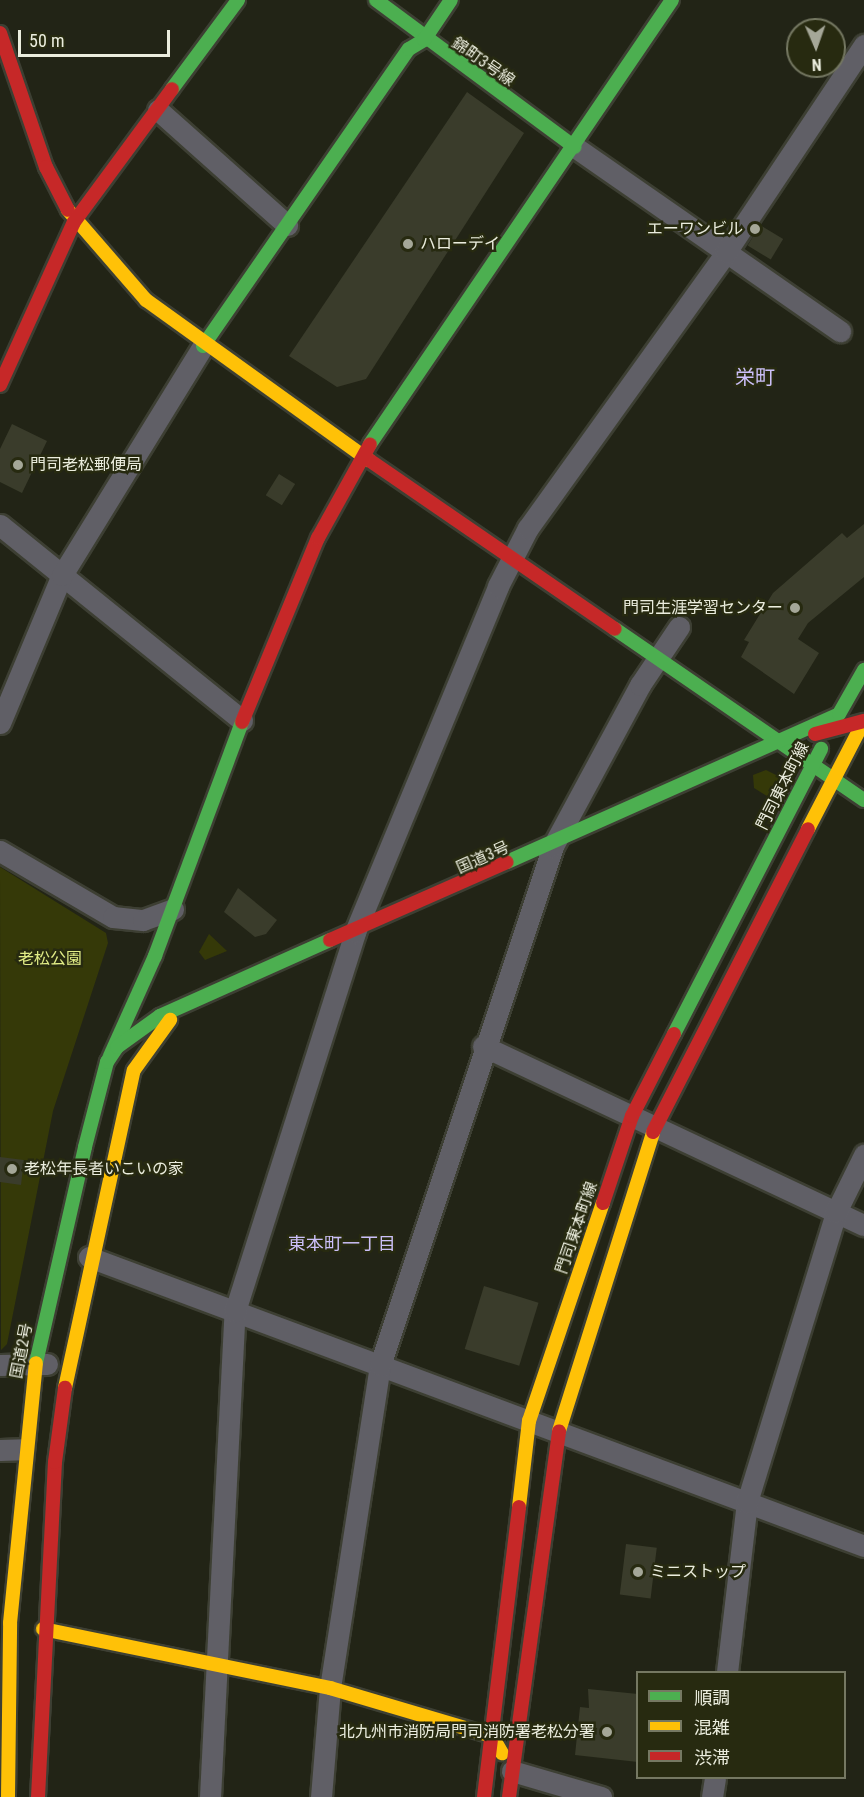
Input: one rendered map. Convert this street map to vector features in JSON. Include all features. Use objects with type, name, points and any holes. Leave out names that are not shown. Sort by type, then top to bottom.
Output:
[{"type":"main road","points":[[0,385],[74,222],[238,0]]},
{"type":"main road","name":"錦町3号線","points":[[376,0],[424,40],[575,147]]},
{"type":"main road","points":[[203,346],[409,49],[424,40],[451,0]]},
{"type":"main road","points":[[38,1797],[43,1629],[69,1354],[89,1257],[134,1070],[155,956],[242,720],[318,538],[364,452],[575,147],[672,0]]},
{"type":"main road","points":[[2,44],[46,167],[74,222],[146,300],[203,346],[364,452],[811,767],[864,800]]},
{"type":"main road","points":[[839,714],[864,670]]},
{"type":"main road","name":"国道3号","points":[[107,1062],[142,1026],[553,846],[775,741],[839,714]]},
{"type":"main road","name":"門司東本町線","points":[[484,1797],[529,1421],[632,1116],[839,714]]},
{"type":"main road","points":[[509,1797],[559,1432],[655,1127],[863,723]]},
{"type":"main road","name":"国道3号","points":[[775,741],[863,723]]},
{"type":"main road","name":"国道2号","points":[[6,1784],[10,1623],[23,1449],[35,1367],[107,1062],[155,956]]},
{"type":"main road","name":"国道3号","points":[[134,1070],[162,1028],[202,1000]]},
{"type":"main road","points":[[43,1629],[330,1688],[492,1736],[512,1771]]},
{"type":"street","points":[[210,1797],[219,1665],[235,1311],[355,932],[513,557],[528,528],[726,252],[864,45]]},
{"type":"street","points":[[158,110],[287,225]]},
{"type":"street","points":[[575,147],[840,331]]},
{"type":"street","points":[[0,723],[62,575],[203,346]]},
{"type":"street","points":[[0,525],[242,720]]},
{"type":"street","points":[[321,1797],[330,1688],[380,1365],[483,1046],[553,846],[658,658],[679,627]]},
{"type":"street","points":[[0,851],[113,917],[143,920],[173,909]]},
{"type":"street","points":[[483,1046],[864,1225]]},
{"type":"street","points":[[727,1671],[747,1502],[836,1212],[864,1155]]},
{"type":"street","points":[[89,1257],[864,1546]]},
{"type":"street","points":[[0,1365],[35,1367],[69,1354]]},
{"type":"street","points":[[35,1367],[64,1393]]},
{"type":"street","points":[[0,1450],[23,1449]]},
{"type":"street","points":[[512,1771],[601,1797]]},
{"type":"street","points":[[6,1784],[39,1774]]},
{"type":"street","points":[[712,1797],[715,1779]]},
{"type":"green space","points":[[766,770],[786,780],[778,803],[754,788],[753,775]]},
{"type":"green space","name":"老松公園","points":[[0,867],[106,933],[108,943],[53,1111],[7,1344],[1,1350]]},
{"type":"green space","points":[[209,934],[227,951],[205,960],[199,952]]},
{"type":"building","name":"ハローデイ","points":[[467,92],[524,133],[366,379],[337,387],[289,356]]},
{"type":"building","name":"エーワンビル","points":[[760,225],[783,239],[771,259],[748,246]]},
{"type":"building","name":"門司老松郵便局","points":[[12,424],[47,441],[22,493],[0,482],[0,449]]},
{"type":"building","points":[[279,474],[295,484],[282,505],[266,495]]},
{"type":"building","name":"門司生涯学習センター","points":[[864,524],[864,577],[808,623],[798,639],[819,653],[794,694],[741,657],[749,642],[744,640],[773,593],[842,533],[847,538]]},
{"type":"building","points":[[238,888],[277,920],[266,934],[255,937],[224,912]]},
{"type":"building","name":"老松年長者いこいの家","points":[[0,1157],[24,1160],[21,1185],[0,1182]]},
{"type":"building","points":[[484,1286],[539,1303],[519,1366],[465,1349]]},
{"type":"building","name":"ミニストップ","points":[[626,1544],[657,1548],[651,1598],[620,1595]]},
{"type":"building","name":"北九州市消防局門司消防署老松分署","points":[[588,1689],[636,1694],[636,1762],[575,1755],[580,1707],[589,1708]]},
{"type":"traffic: fast","points":[[172,89],[238,0]]},
{"type":"traffic: fast","points":[[376,0],[575,147]]},
{"type":"traffic: fast","points":[[203,346],[409,49],[424,40],[451,0]]},
{"type":"traffic: fast","points":[[370,444],[672,0]]},
{"type":"traffic: fast","points":[[615,629],[864,800]]},
{"type":"traffic: fast","points":[[507,862],[839,714],[864,670]]},
{"type":"traffic: fast","points":[[110,1056],[155,956],[242,722]]},
{"type":"traffic: fast","points":[[674,1034],[821,749]]},
{"type":"traffic: fast","points":[[36,1363],[85,1147],[107,1062],[117,1047],[160,1016],[330,940]]},
{"type":"traffic: slow","points":[[68,210],[146,300],[369,460]]},
{"type":"traffic: slow","points":[[808,829],[862,725]]},
{"type":"traffic: slow","points":[[65,1388],[134,1070],[170,1020]]},
{"type":"traffic: slow","points":[[559,1431],[653,1132]]},
{"type":"traffic: slow","points":[[519,1507],[529,1421],[603,1203]]},
{"type":"traffic: slow","points":[[8,1797],[10,1623],[36,1363]]},
{"type":"traffic: slow","points":[[43,1629],[330,1688],[492,1736],[502,1753]]},
{"type":"traffic: jam","points":[[0,33],[46,167],[68,210]]},
{"type":"traffic: jam","points":[[0,385],[74,222],[172,89]]},
{"type":"traffic: jam","points":[[242,722],[318,538],[370,444]]},
{"type":"traffic: jam","points":[[369,460],[615,629]]},
{"type":"traffic: jam","points":[[815,734],[864,721]]},
{"type":"traffic: jam","points":[[653,1132],[808,829]]},
{"type":"traffic: jam","points":[[330,940],[507,862]]},
{"type":"traffic: jam","points":[[603,1203],[632,1116],[674,1034]]},
{"type":"traffic: jam","points":[[38,1797],[55,1462],[65,1388]]},
{"type":"traffic: jam","points":[[509,1797],[559,1431]]},
{"type":"traffic: jam","points":[[484,1797],[519,1507]]},
{"type":"place","name":"エーワンビル","points":[[755,229]]},
{"type":"place","name":"ハローデイ","points":[[408,244]]},
{"type":"place","name":"門司老松郵便局","points":[[18,465]]},
{"type":"place","name":"門司生涯学習センター","points":[[795,608]]},
{"type":"place","name":"老松年長者いこいの家","points":[[12,1169]]},
{"type":"place","name":"ミニストップ","points":[[638,1572]]},
{"type":"place","name":"北九州市消防局門司消防署老松分署","points":[[607,1732]]},
{"type":"district","name":"栄町","points":[[755,377]]},
{"type":"district","name":"東本町一丁目","points":[[342,1244]]}]
